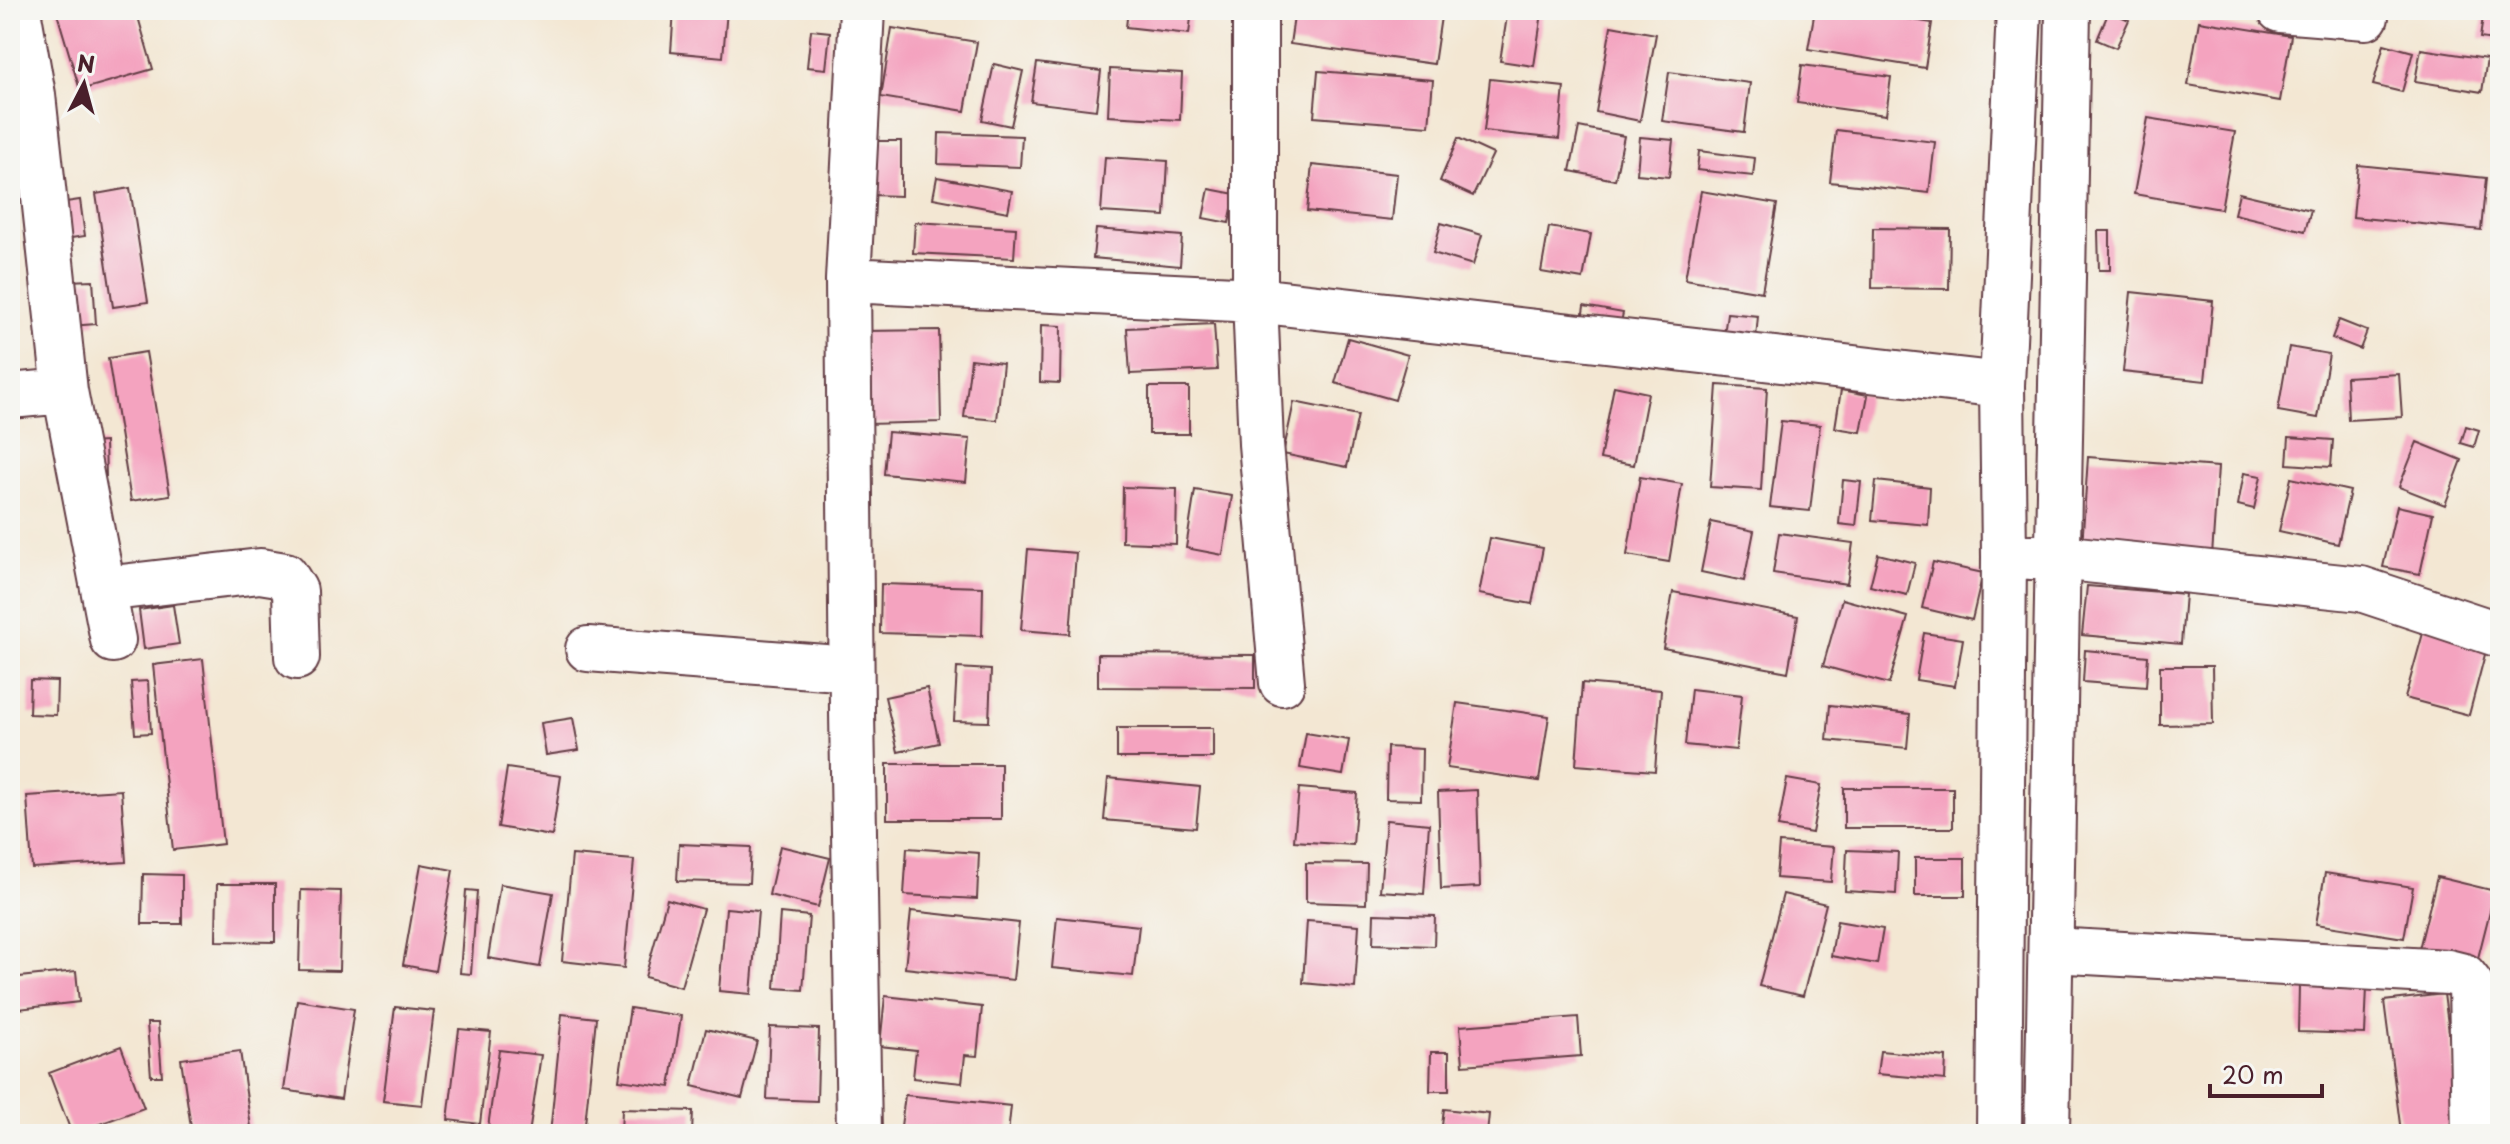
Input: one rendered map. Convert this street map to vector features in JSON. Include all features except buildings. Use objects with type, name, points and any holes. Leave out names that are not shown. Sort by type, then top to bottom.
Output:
[{"type":"street","points":[[18,10],[21,96],[65,391],[113,640]]},
{"type":"street","points":[[859,1134],[848,280],[862,10]]},
{"type":"street","points":[[1255,10],[1255,300],[1261,444],[1282,683]]},
{"type":"street","points":[[1999,1134],[2004,557],[2002,385],[2019,10]]},
{"type":"street","points":[[2047,1134],[2068,10]]},
{"type":"street","points":[[2280,10],[2366,17]]},
{"type":"street","points":[[848,280],[1255,300],[2002,385]]},
{"type":"street","points":[[10,396],[65,391]]},
{"type":"street","points":[[2004,557],[2058,557],[2361,589],[2500,635]]},
{"type":"street","points":[[104,589],[260,571],[285,575],[295,591],[297,657]]},
{"type":"street","points":[[588,649],[851,669]]},
{"type":"street","points":[[2051,950],[2448,972],[2464,976],[2471,985],[2474,1134]]}]
